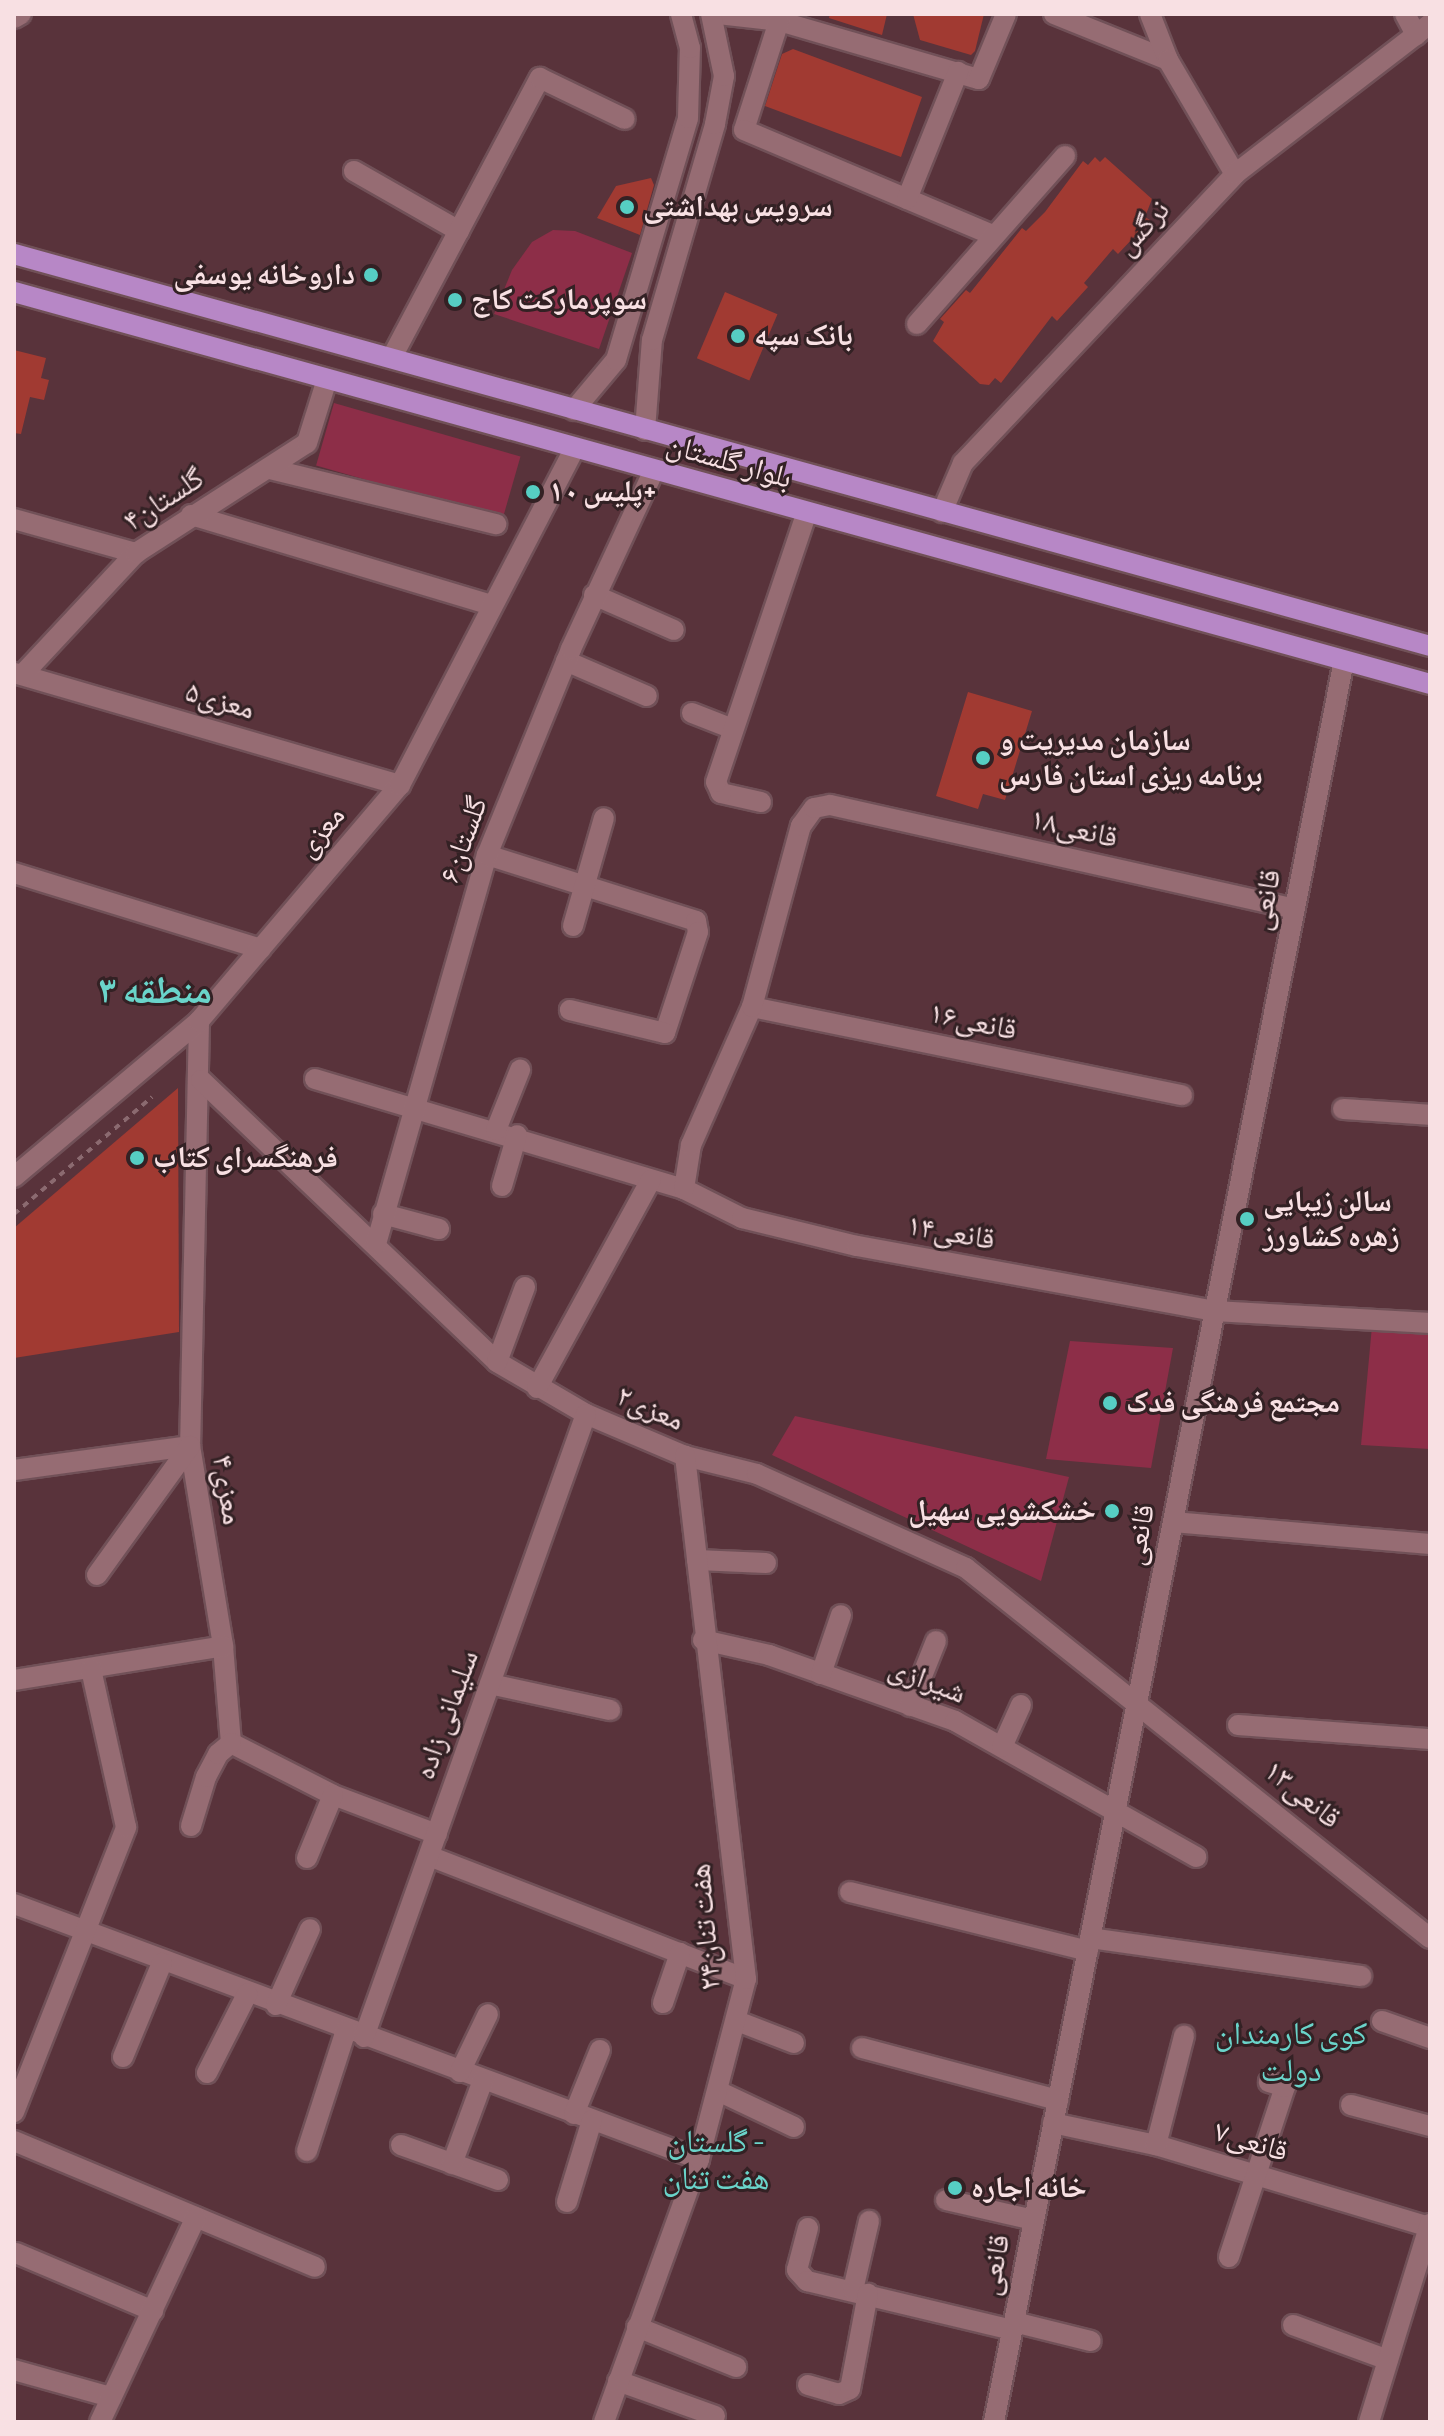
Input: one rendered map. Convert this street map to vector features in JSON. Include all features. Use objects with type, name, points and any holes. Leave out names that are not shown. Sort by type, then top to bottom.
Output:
[{"type":"main road","name":"بلوار گلستان","points":[[14,254],[1430,646]]},
{"type":"main road","name":"بلوار گلستان","points":[[14,292],[806,515],[1430,684]]},
{"type":"main road","points":[[422,406],[430,370]]},
{"type":"street","points":[[14,18],[21,14]]},
{"type":"street","points":[[574,410],[616,360],[688,118],[690,48],[681,14]]},
{"type":"street","points":[[645,430],[652,340],[717,112],[724,76],[711,14]]},
{"type":"street","points":[[718,14],[779,21],[979,79],[1006,14]]},
{"type":"street","points":[[1054,14],[1168,60]]},
{"type":"street","points":[[1150,14],[1168,60],[1235,174]]},
{"type":"street","points":[[1405,14],[1423,30]]},
{"type":"street","points":[[779,21],[744,130],[992,235]]},
{"type":"street","name":"نرگس","points":[[942,512],[963,463],[1235,174],[1423,30]]},
{"type":"street","points":[[907,199],[958,72]]},
{"type":"street","points":[[392,357],[540,78],[625,119]]},
{"type":"street","points":[[917,324],[992,235],[1065,156]]},
{"type":"street","points":[[354,171],[459,231]]},
{"type":"street","points":[[623,332],[652,340]]},
{"type":"street","name":"گلستان۴","points":[[19,674],[136,553],[307,443],[327,379]]},
{"type":"street","name":"معزی","points":[[14,1177],[199,1021],[400,785],[574,449]]},
{"type":"street","points":[[270,469],[496,524]]},
{"type":"street","name":"گلستان۶","points":[[376,1244],[487,855],[594,595],[653,472]]},
{"type":"street","points":[[191,515],[491,605]]},
{"type":"street","points":[[761,802],[715,788],[806,515]]},
{"type":"street","points":[[14,519],[136,553]]},
{"type":"street","points":[[594,595],[674,630]]},
{"type":"street","points":[[566,661],[647,696]]},
{"type":"street","name":"قانعی","points":[[996,2421],[1344,661]]},
{"type":"street","name":"۵معزی","points":[[19,674],[400,785]]},
{"type":"street","points":[[692,713],[733,729]]},
{"type":"street","name":"۱۸قانعی","points":[[752,1007],[801,826],[814,808],[830,805],[1295,909]]},
{"type":"street","points":[[573,926],[604,818]]},
{"type":"street","points":[[487,855],[585,883],[696,921],[698,932],[665,1033],[570,1010]]},
{"type":"street","points":[[14,873],[261,949]]},
{"type":"street","points":[[684,1189],[691,1145],[752,1007]]},
{"type":"street","name":"۱۶قانعی","points":[[752,1007],[1182,1095]]},
{"type":"street","name":"۴معزی","points":[[199,1021],[201,1080],[190,1446],[223,1646],[231,1743]]},
{"type":"street","points":[[496,1130],[520,1070]]},
{"type":"street","name":"۱۴قانعی","points":[[315,1079],[517,1135],[684,1189],[742,1218],[857,1246],[1215,1311],[1430,1323]]},
{"type":"street","name":"۲معزی","points":[[201,1080],[497,1362],[586,1414],[685,1456],[757,1474],[966,1568],[1137,1699]]},
{"type":"street","points":[[1343,1109],[1430,1115]]},
{"type":"street","points":[[502,1186],[517,1135]]},
{"type":"street","points":[[537,1388],[651,1180]]},
{"type":"street","points":[[383,1214],[439,1229]]},
{"type":"street","points":[[497,1362],[525,1287]]},
{"type":"street","name":"سلیمانی زاده","points":[[307,2151],[429,1856],[586,1414]]},
{"type":"street","points":[[14,1470],[190,1446]]},
{"type":"street","points":[[97,1575],[190,1446]]},
{"type":"street","name":"هفت تنان۲۴","points":[[604,2422],[699,2159],[746,1979],[703,1640],[685,1456]]},
{"type":"street","points":[[1173,1522],[1430,1544]]},
{"type":"street","points":[[697,1560],[766,1563]]},
{"type":"street","points":[[821,1674],[841,1615]]},
{"type":"street","name":"شیرازی","points":[[703,1640],[821,1674],[955,1721],[1196,1857]]},
{"type":"street","points":[[910,1706],[936,1641]]},
{"type":"street","points":[[14,1680],[223,1646]]},
{"type":"street","points":[[14,2112],[126,1827],[91,1669]]},
{"type":"street","points":[[490,1684],[610,1710]]},
{"type":"street","name":"۱۳قانعی","points":[[1137,1699],[1430,1938]]},
{"type":"street","points":[[1002,1747],[1021,1705]]},
{"type":"street","points":[[1238,1725],[1430,1739]]},
{"type":"street","points":[[191,1826],[206,1777],[218,1754],[231,1743],[333,1795],[437,1834]]},
{"type":"street","points":[[307,1858],[333,1795]]},
{"type":"street","points":[[429,1856],[746,1979]]},
{"type":"street","points":[[850,1892],[1089,1944],[1361,1976]]},
{"type":"street","points":[[14,1904],[162,1963],[699,2159]]},
{"type":"street","points":[[276,2005],[310,1929]]},
{"type":"street","points":[[663,2003],[680,1953]]},
{"type":"street","points":[[123,2057],[162,1963]]},
{"type":"street","points":[[207,2073],[247,1994]]},
{"type":"street","points":[[460,2072],[488,2014]]},
{"type":"street","points":[[737,2021],[794,2043]]},
{"type":"street","points":[[1382,2021],[1430,2038]]},
{"type":"street","points":[[1156,2145],[1184,2036]]},
{"type":"street","points":[[862,2048],[1058,2100]]},
{"type":"street","points":[[567,2202],[600,2050]]},
{"type":"street","points":[[452,2164],[483,2080]]},
{"type":"street","points":[[1229,2257],[1285,2087],[1269,2082]]},
{"type":"street","points":[[718,2091],[794,2127]]},
{"type":"street","points":[[1351,2105],[1430,2126]]},
{"type":"street","name":"۷قانعی","points":[[1053,2123],[1156,2145],[1430,2226]]},
{"type":"street","points":[[14,2141],[315,2267]]},
{"type":"street","points":[[401,2145],[498,2180]]},
{"type":"street","points":[[946,2200],[1034,2220]]},
{"type":"street","points":[[100,2422],[196,2217]]},
{"type":"street","points":[[808,2385],[839,2394],[850,2389],[869,2221]]},
{"type":"street","points":[[1369,2422],[1388,2360],[1421,2285],[1430,2226]]},
{"type":"street","points":[[808,2228],[797,2270],[801,2276],[861,2292],[1091,2341]]},
{"type":"street","points":[[16,2253],[153,2311]]},
{"type":"street","points":[[1293,2325],[1388,2360]]},
{"type":"street","points":[[637,2327],[736,2367]]},
{"type":"street","points":[[14,2370],[111,2397]]},
{"type":"street","points":[[618,2381],[715,2416]]},
{"type":"path","points":[[14,1214],[152,1097]]},
{"type":"shaded area","points":[[553,230],[575,231],[632,253],[599,349],[494,314],[512,270],[532,242]]},
{"type":"shaded area","points":[[334,403],[520,456],[503,519],[316,465]]},
{"type":"shaded area","points":[[1372,1326],[1430,1328],[1430,1449],[1361,1445]]},
{"type":"shaded area","name":"مجتمع فرهنگی فدک","points":[[1070,1341],[1173,1348],[1151,1468],[1046,1459]]},
{"type":"shaded area","points":[[795,1416],[1069,1477],[1041,1581],[772,1455]]},
{"type":"building","points":[[830,14],[887,14],[882,35],[829,18]]},
{"type":"building","points":[[913,14],[984,14],[975,51],[971,55],[920,40]]},
{"type":"building","points":[[793,49],[922,97],[901,157],[765,106],[782,54]]},
{"type":"building","points":[[1095,157],[1100,162],[1105,157],[1152,199],[1145,217],[1150,220],[1118,254],[1113,249],[1084,283],[1088,287],[1057,321],[1052,316],[1001,383],[995,378],[989,385],[980,384],[933,341],[944,322],[940,319],[966,290],[970,293],[1022,228],[1026,231],[1045,212],[1083,161],[1088,165]]},
{"type":"building","name":"سرویس بهداشتی","points":[[651,178],[654,185],[640,235],[597,218],[616,186]]},
{"type":"building","name":"بانک سپه","points":[[725,292],[777,314],[749,381],[697,358]]},
{"type":"building","points":[[14,350],[46,358],[41,378],[49,380],[44,400],[30,397],[21,434],[14,433]]},
{"type":"building","name":"سازمان مدیریت و برنامه ریزی استان فارس","points":[[968,692],[1032,711],[1005,800],[983,794],[978,809],[936,796]]},
{"type":"building","name":"فرهنگسرای کتاب","points":[[178,1088],[179,1332],[14,1358],[14,1228]]},
{"type":"place","name":"سرویس بهداشتی","points":[[627,207]]},
{"type":"place","name":"داروخانه یوسفی","points":[[371,275]]},
{"type":"place","name":"سوپرمارکت کاج","points":[[455,300]]},
{"type":"place","name":"بانک سپه","points":[[738,336]]},
{"type":"place","name":"پلیس ۱۰+","points":[[533,492]]},
{"type":"place","name":"سازمان مدیریت و برنامه ریزی استان فارس","points":[[983,758]]},
{"type":"place","name":"فرهنگسرای کتاب","points":[[137,1158]]},
{"type":"place","name":"سالن زیبایی زهره کشاورز","points":[[1247,1219]]},
{"type":"place","name":"مجتمع فرهنگی فدک","points":[[1110,1403]]},
{"type":"place","name":"خشکشویی سهیل","points":[[1112,1511]]},
{"type":"place","name":"خانه اجاره","points":[[955,2188]]},
{"type":"district","name":"منطقه ۳","points":[[155,992]]},
{"type":"district","name":"کوی کارمندان دولت","points":[[1291,2054]]},
{"type":"district","name":"گلستان - هفت تنان","points":[[716,2162]]}]
